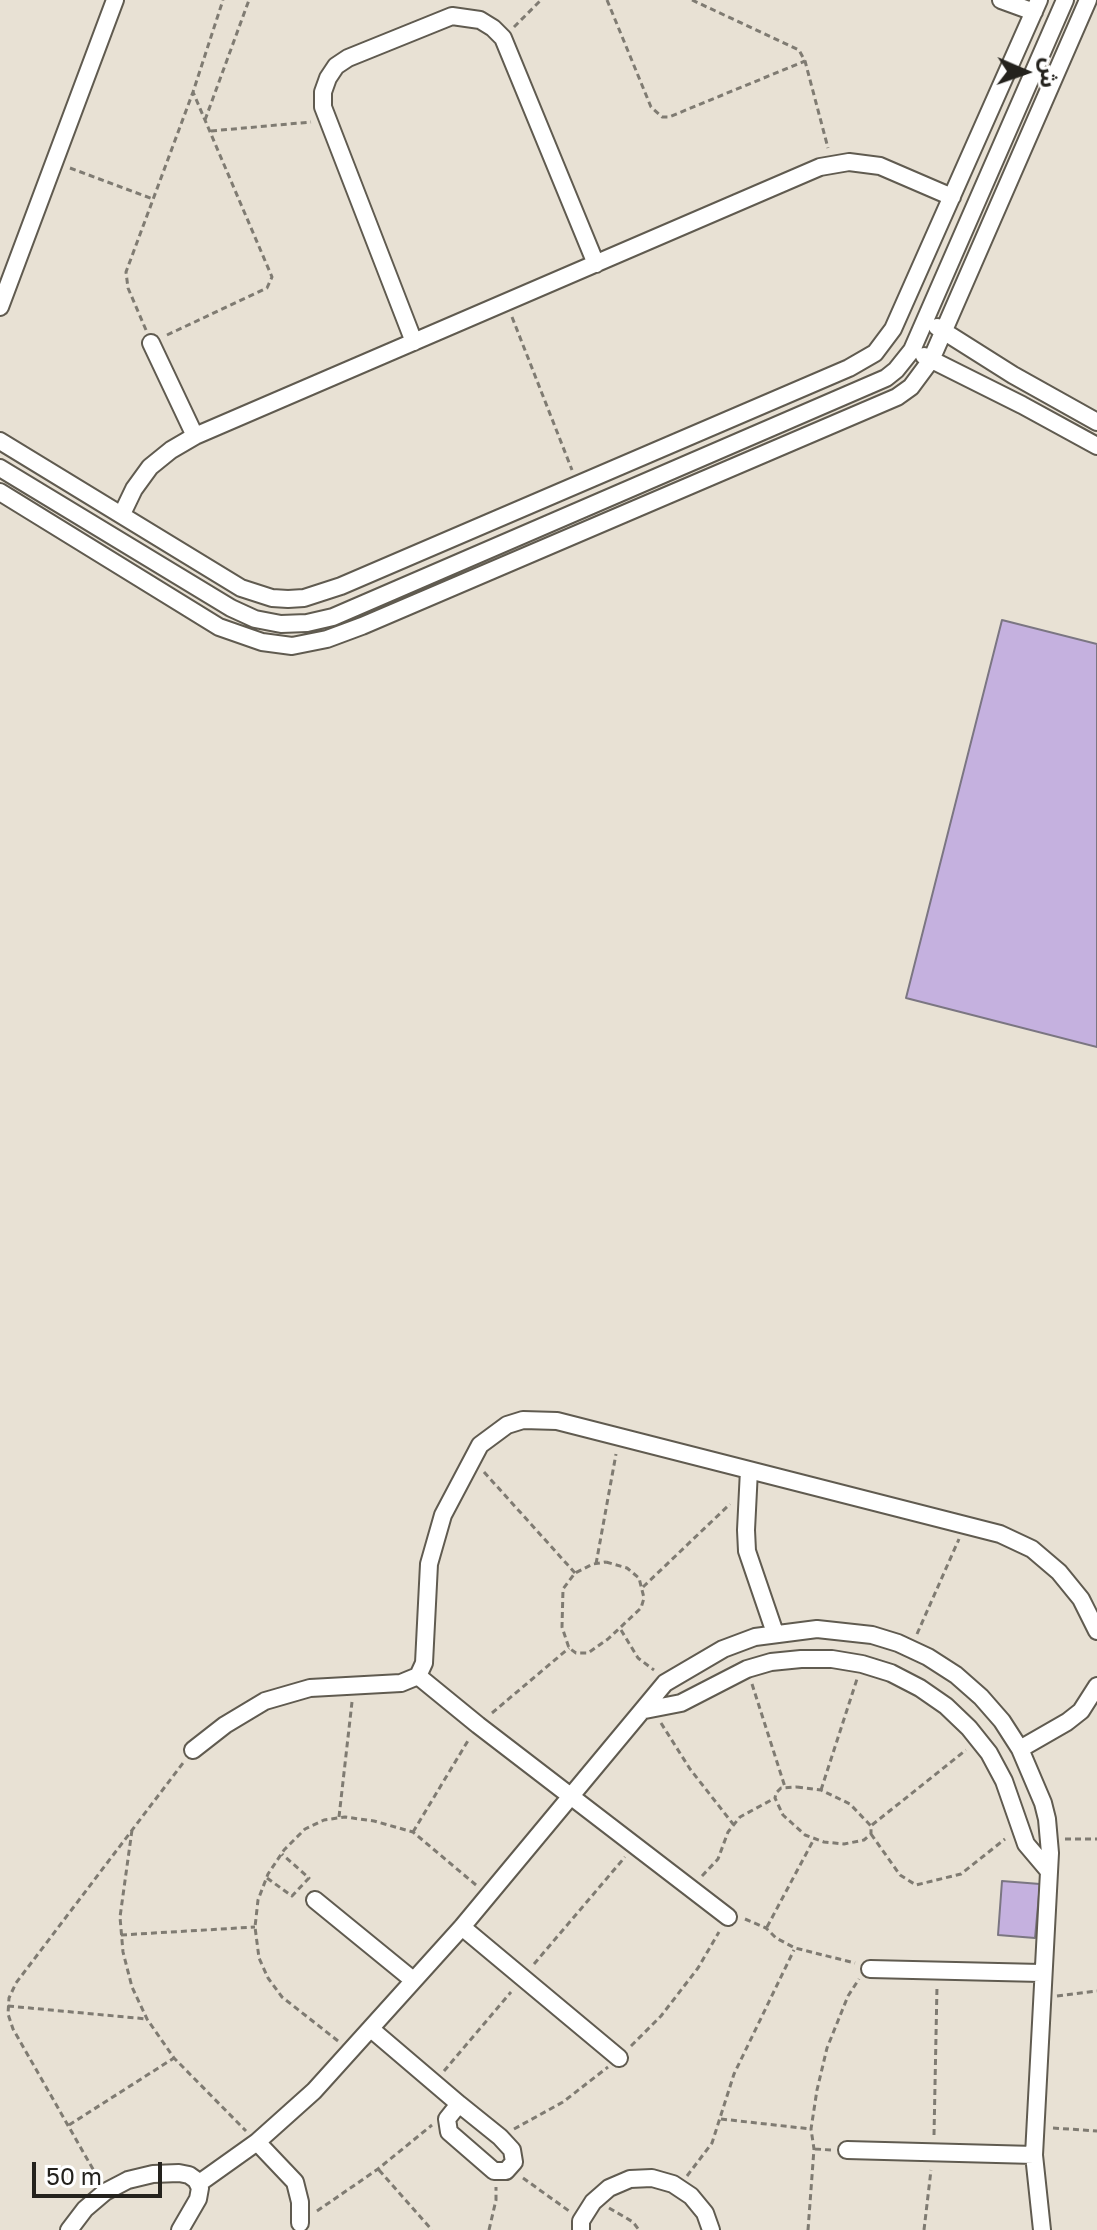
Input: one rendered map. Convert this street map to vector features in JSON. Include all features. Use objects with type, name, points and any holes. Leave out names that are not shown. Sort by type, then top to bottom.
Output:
[{"type":"street","points":[[0,307],[115,0]]},
{"type":"street","points":[[0,441],[241,588],[272,598],[304,598],[341,586],[849,368],[875,353],[893,329],[1037,6],[1001,0]]},
{"type":"street","points":[[0,468],[231,608],[255,619],[281,624],[307,623],[333,617],[886,378],[912,350],[1065,0]]},
{"type":"street","points":[[0,492],[219,627],[262,642],[292,646],[310,643],[389,614],[897,397],[911,387],[931,360],[1088,0]]},
{"type":"street","points":[[414,342],[323,107],[323,92],[328,78],[336,66],[348,58],[452,16],[480,20],[503,38],[596,264]]},
{"type":"street","points":[[122,514],[134,489],[150,467],[195,436],[833,164],[865,162],[880,166],[952,197]]},
{"type":"street","points":[[924,321],[1097,422]]},
{"type":"street","points":[[151,343],[195,436]]},
{"type":"street","points":[[912,350],[1096,442]]},
{"type":"street","points":[[1068,430],[1077,411]]},
{"type":"street","points":[[649,455],[659,475]]},
{"type":"street","points":[[44,496],[57,475]]},
{"type":"street","points":[[193,1750],[225,1725],[265,1701],[310,1688],[401,1683],[418,1676],[424,1663],[429,1564],[453,1491],[480,1445],[492,1433],[523,1420],[557,1421],[619,1437],[749,1479],[1000,1534],[1032,1549],[1059,1572],[1081,1599],[1097,1631]]},
{"type":"street","points":[[749,1479],[747,1551],[775,1633]]},
{"type":"street","points":[[198,2184],[257,2142],[314,2091],[462,1927],[570,1796],[650,1709],[654,1696],[672,1678],[723,1649],[775,1633],[844,1630],[904,1646],[956,1675],[1002,1721],[1020,1749],[1043,1803],[1050,1839],[1034,2155],[1042,2230]]},
{"type":"street","points":[[891,1673],[904,1646]]},
{"type":"street","points":[[650,1709],[681,1703],[747,1669],[771,1662],[832,1659],[891,1673],[946,1706],[979,1741],[1004,1781],[1026,1844],[1048,1870]]},
{"type":"street","points":[[418,1676],[728,1917]]},
{"type":"street","points":[[1020,1749],[1081,1711],[1097,1686]]},
{"type":"street","points":[[315,1900],[413,1980]]},
{"type":"street","points":[[462,1927],[619,2058]]},
{"type":"street","points":[[870,1969],[1041,1973]]},
{"type":"street","points":[[371,2029],[500,2137],[514,2156],[502,2170],[449,2132],[447,2119],[459,2104]]},
{"type":"street","points":[[257,2142],[295,2182],[300,2202],[298,2228]]},
{"type":"street","points":[[847,2150],[1034,2155]]},
{"type":"street","points":[[69,2230],[85,2209],[105,2192],[128,2180],[153,2174],[189,2175],[198,2184],[198,2199],[180,2230]]},
{"type":"street","points":[[581,2225],[593,2202],[609,2188],[630,2179],[652,2178],[673,2184],[691,2196],[705,2213],[711,2230]]},
{"type":"path","points":[[193,92],[270,272],[271,283],[261,291],[151,343],[128,288],[126,272],[193,92],[223,0]]},
{"type":"path","points":[[205,120],[249,0]]},
{"type":"path","points":[[503,38],[541,0]]},
{"type":"path","points":[[607,0],[651,107],[662,117],[669,117],[805,61]]},
{"type":"path","points":[[692,0],[799,50],[805,61],[833,164]]},
{"type":"path","points":[[210,131],[327,121]]},
{"type":"path","points":[[54,162],[153,199]]},
{"type":"path","points":[[506,302],[578,485]]},
{"type":"path","points":[[596,1564],[619,1437]]},
{"type":"path","points":[[472,1459],[575,1573]]},
{"type":"path","points":[[643,1587],[749,1479]]},
{"type":"path","points":[[904,1646],[965,1525]]},
{"type":"path","points":[[606,1562],[627,1568],[639,1578],[643,1587],[641,1608],[621,1630],[588,1653],[576,1653],[569,1648],[562,1627],[563,1589],[575,1573],[606,1562]]},
{"type":"path","points":[[621,1630],[645,1664],[672,1678]]},
{"type":"path","points":[[413,1832],[478,1725],[569,1648]]},
{"type":"path","points":[[821,1790],[862,1664]]},
{"type":"path","points":[[747,1669],[786,1788]]},
{"type":"path","points":[[339,1817],[354,1687]]},
{"type":"path","points":[[650,1709],[690,1769],[733,1824]]},
{"type":"path","points":[[871,1826],[979,1741]]},
{"type":"path","points":[[105,2192],[13,2029],[8,2006],[16,1983],[193,1750]]},
{"type":"path","points":[[691,1888],[718,1859],[733,1824],[747,1811],[775,1798],[778,1790],[786,1788],[821,1790],[850,1804],[871,1826],[871,1834],[900,1875],[916,1885],[961,1874],[1020,1828]]},
{"type":"path","points":[[775,1798],[789,1822],[814,1839],[844,1844],[864,1840],[871,1834]]},
{"type":"path","points":[[133,1826],[121,1899],[121,1935],[127,1970],[147,2019],[174,2058],[257,2142]]},
{"type":"path","points":[[766,1928],[814,1839]]},
{"type":"path","points":[[1050,1839],[1097,1839]]},
{"type":"path","points":[[266,1878],[292,1896],[308,1878],[282,1854]]},
{"type":"path","points":[[500,2137],[563,2102],[619,2058],[661,2016],[698,1968],[728,1917],[744,1919],[766,1928],[776,1938],[795,1948],[844,1959],[870,1969],[848,1996],[827,2048],[811,2129],[814,2149],[808,2230]]},
{"type":"path","points":[[121,1935],[255,1927]]},
{"type":"path","points":[[673,2184],[687,2175],[705,2155],[721,2119],[734,2074],[795,1948]]},
{"type":"path","points":[[924,2230],[933,2152],[937,1971]]},
{"type":"path","points":[[1040,1998],[1097,1991]]},
{"type":"path","points":[[8,2006],[147,2019]]},
{"type":"path","points":[[68,2125],[174,2058]]},
{"type":"path","points":[[298,2228],[378,2169],[426,2127],[447,2119]]},
{"type":"path","points":[[721,2119],[811,2129]]},
{"type":"path","points":[[1035,2125],[1071,2131],[1097,2131]]},
{"type":"path","points":[[378,2169],[432,2230]]},
{"type":"path","points":[[489,2230],[502,2170],[581,2225]]},
{"type":"path","points":[[601,2195],[608,2207],[633,2222],[639,2230]]},
{"type":"building","points":[[1002,620],[1097,644],[1097,1047],[906,998]]},
{"type":"building","points":[[1002,1881],[1040,1884],[1035,1938],[998,1935]]}]
